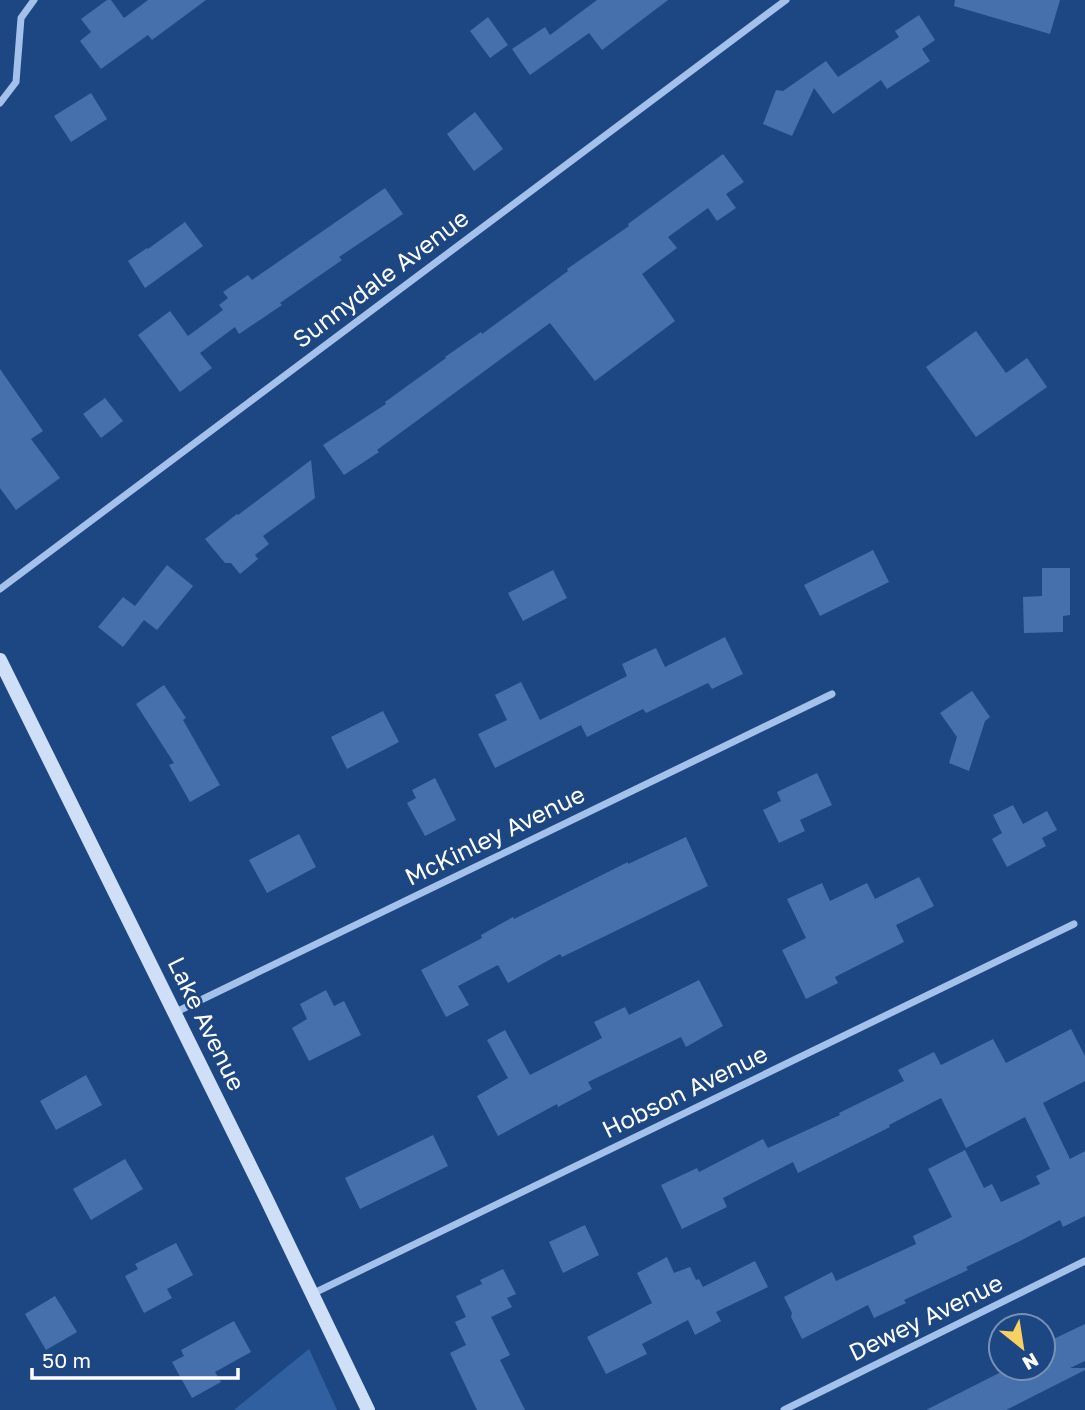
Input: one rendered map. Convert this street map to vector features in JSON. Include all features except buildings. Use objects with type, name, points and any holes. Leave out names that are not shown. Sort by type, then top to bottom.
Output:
[{"type":"main road","name":"Lake Avenue","points":[[0,660],[368,1410]]},
{"type":"street","points":[[0,103],[16,82],[21,18],[34,0]]},
{"type":"street","name":"Sunnydale Avenue","points":[[0,589],[786,0]]},
{"type":"street","name":"McKinley Avenue","points":[[174,1013],[832,694]]},
{"type":"street","name":"Hobson Avenue","points":[[312,1294],[1074,924]]},
{"type":"street","name":"Dewey Avenue","points":[[784,1410],[1085,1261]]},
{"type":"shaded area","points":[[309,1349],[337,1410],[234,1410]]}]
